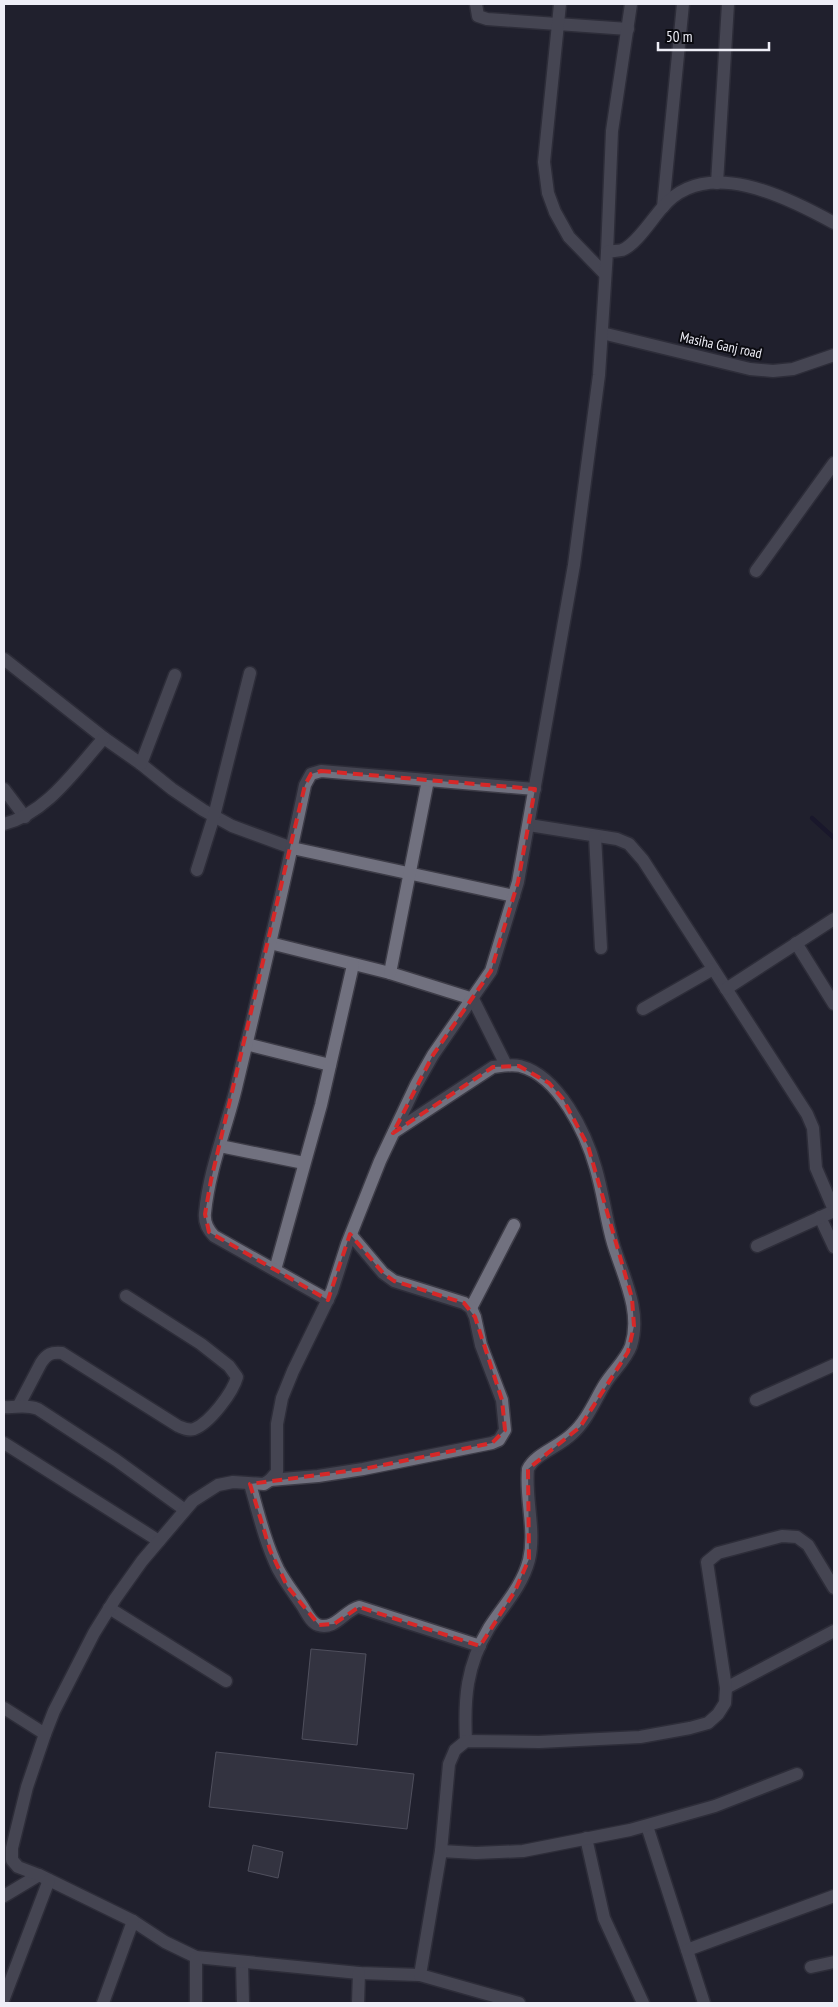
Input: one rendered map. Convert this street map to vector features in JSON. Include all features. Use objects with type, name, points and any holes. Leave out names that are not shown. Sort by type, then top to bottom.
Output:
[{"type":"street","points":[[560,4],[544,162],[548,193],[555,212],[569,237],[605,274]]},
{"type":"street","points":[[519,2003],[420,1975],[359,1973],[196,1957],[165,1942],[133,1921],[18,1867],[12,1860],[12,1848],[27,1787],[54,1711],[109,1608],[142,1561],[193,1501],[218,1485],[233,1482],[264,1484],[277,1472],[278,1424],[282,1398],[293,1371],[328,1300],[351,1235],[393,1132],[433,1055],[491,971],[514,896],[529,824],[574,565],[599,375],[612,132],[632,4]]},
{"type":"street","points":[[663,207],[683,4]]},
{"type":"street","points":[[717,183],[728,4]]},
{"type":"street","points":[[475,5],[478,16],[487,20],[628,29]]},
{"type":"street","points":[[607,252],[624,250],[674,196],[687,188],[707,183],[736,184],[765,192],[804,207],[834,223]]},
{"type":"street","name":"Masiha Ganj road","points":[[602,333],[750,369],[773,371],[793,369],[834,355]]},
{"type":"street","points":[[756,571],[834,463]]},
{"type":"street","points":[[5,661],[104,738],[142,764],[172,789],[232,826],[292,848],[514,896]]},
{"type":"street","points":[[197,870],[214,816],[250,673]]},
{"type":"street","points":[[142,764],[175,675]]},
{"type":"street","points":[[4,824],[24,817],[44,804],[104,738]]},
{"type":"street","points":[[328,1300],[214,1236],[209,1232],[205,1214],[211,1180],[270,944],[305,785],[311,774],[321,771],[535,789]]},
{"type":"street","points":[[390,973],[428,780]]},
{"type":"street","points":[[4,789],[24,817]]},
{"type":"street","points":[[529,824],[617,839],[629,844],[636,851],[654,875],[811,1122],[816,1168],[834,1210],[757,1246]]},
{"type":"street","points":[[595,836],[601,948]]},
{"type":"street","points":[[726,989],[834,918]]},
{"type":"street","points":[[796,943],[834,1004]]},
{"type":"street","points":[[270,944],[390,973],[473,999],[506,1065]]},
{"type":"street","points":[[275,1270],[322,1105],[353,965]]},
{"type":"street","points":[[643,1009],[713,969]]},
{"type":"street","points":[[246,1044],[330,1064]]},
{"type":"street","points":[[393,1132],[493,1067],[519,1066],[549,1082],[563,1099],[588,1146],[596,1169],[613,1242],[632,1298],[634,1326],[632,1344],[628,1352],[606,1382],[580,1427],[561,1444],[531,1463],[528,1469],[531,1530],[529,1559],[515,1591],[504,1610],[490,1627],[480,1646],[470,1672],[464,1708],[466,1741]]},
{"type":"street","points":[[220,1146],[304,1163]]},
{"type":"street","points":[[820,1217],[834,1247]]},
{"type":"street","points":[[470,1308],[514,1225]]},
{"type":"street","points":[[270,1480],[363,1470],[498,1440],[505,1430],[502,1400],[470,1308],[464,1303],[414,1289],[382,1274],[351,1235]]},
{"type":"street","points":[[19,1405],[40,1363],[52,1352],[62,1353],[186,1430],[195,1428],[219,1408],[234,1386],[237,1376],[229,1366],[200,1344],[126,1296]]},
{"type":"street","points":[[756,1400],[834,1365]]},
{"type":"street","points":[[4,1407],[19,1405],[38,1409],[116,1460],[185,1510]]},
{"type":"street","points":[[4,1443],[159,1541]]},
{"type":"street","points":[[250,1484],[263,1529],[277,1567],[311,1620],[319,1625],[334,1624],[352,1608],[359,1607],[480,1646]]},
{"type":"street","points":[[420,1975],[441,1851],[449,1764],[455,1750],[466,1741],[539,1742],[640,1737],[708,1723],[718,1714],[724,1703],[726,1688],[707,1562],[718,1553],[782,1536],[797,1537],[808,1545],[834,1588]]},
{"type":"street","points":[[109,1608],[226,1681]]},
{"type":"street","points":[[726,1688],[834,1631]]},
{"type":"street","points":[[4,1708],[45,1734]]},
{"type":"street","points":[[441,1851],[476,1853],[523,1851],[647,1826],[715,1806],[797,1774]]},
{"type":"street","points":[[647,1826],[704,2003]]},
{"type":"street","points":[[586,1838],[604,1918],[630,1978],[644,2003]]},
{"type":"street","points":[[4,1896],[44,1878]]},
{"type":"street","points":[[4,1998],[44,1878]]},
{"type":"street","points":[[687,1950],[834,1896]]},
{"type":"street","points":[[103,2003],[133,1921]]},
{"type":"street","points":[[196,1957],[196,2003]]},
{"type":"street","points":[[242,1962],[243,2003]]},
{"type":"street","points":[[811,1967],[834,1962]]},
{"type":"street","points":[[358,2003],[359,1973]]},
{"type":"highlighted area","points":[[321,771],[535,789],[518,882],[491,971],[433,1055],[393,1133],[493,1067],[519,1066],[549,1083],[563,1099],[588,1146],[632,1298],[634,1326],[628,1352],[580,1427],[528,1469],[529,1559],[515,1591],[480,1646],[359,1607],[334,1624],[319,1625],[287,1586],[270,1550],[250,1484],[363,1469],[492,1443],[505,1430],[502,1400],[475,1317],[464,1303],[394,1281],[383,1273],[350,1234],[328,1300],[209,1232],[205,1214],[211,1180],[305,785],[311,774]]},
{"type":"building","points":[[311,1649],[366,1654],[357,1745],[302,1739]]},
{"type":"building","points":[[216,1752],[414,1774],[407,1829],[209,1807]]},
{"type":"building","points":[[253,1845],[283,1852],[278,1878],[248,1871]]},
{"type":"waterway","points":[[812,818],[834,838]]}]
